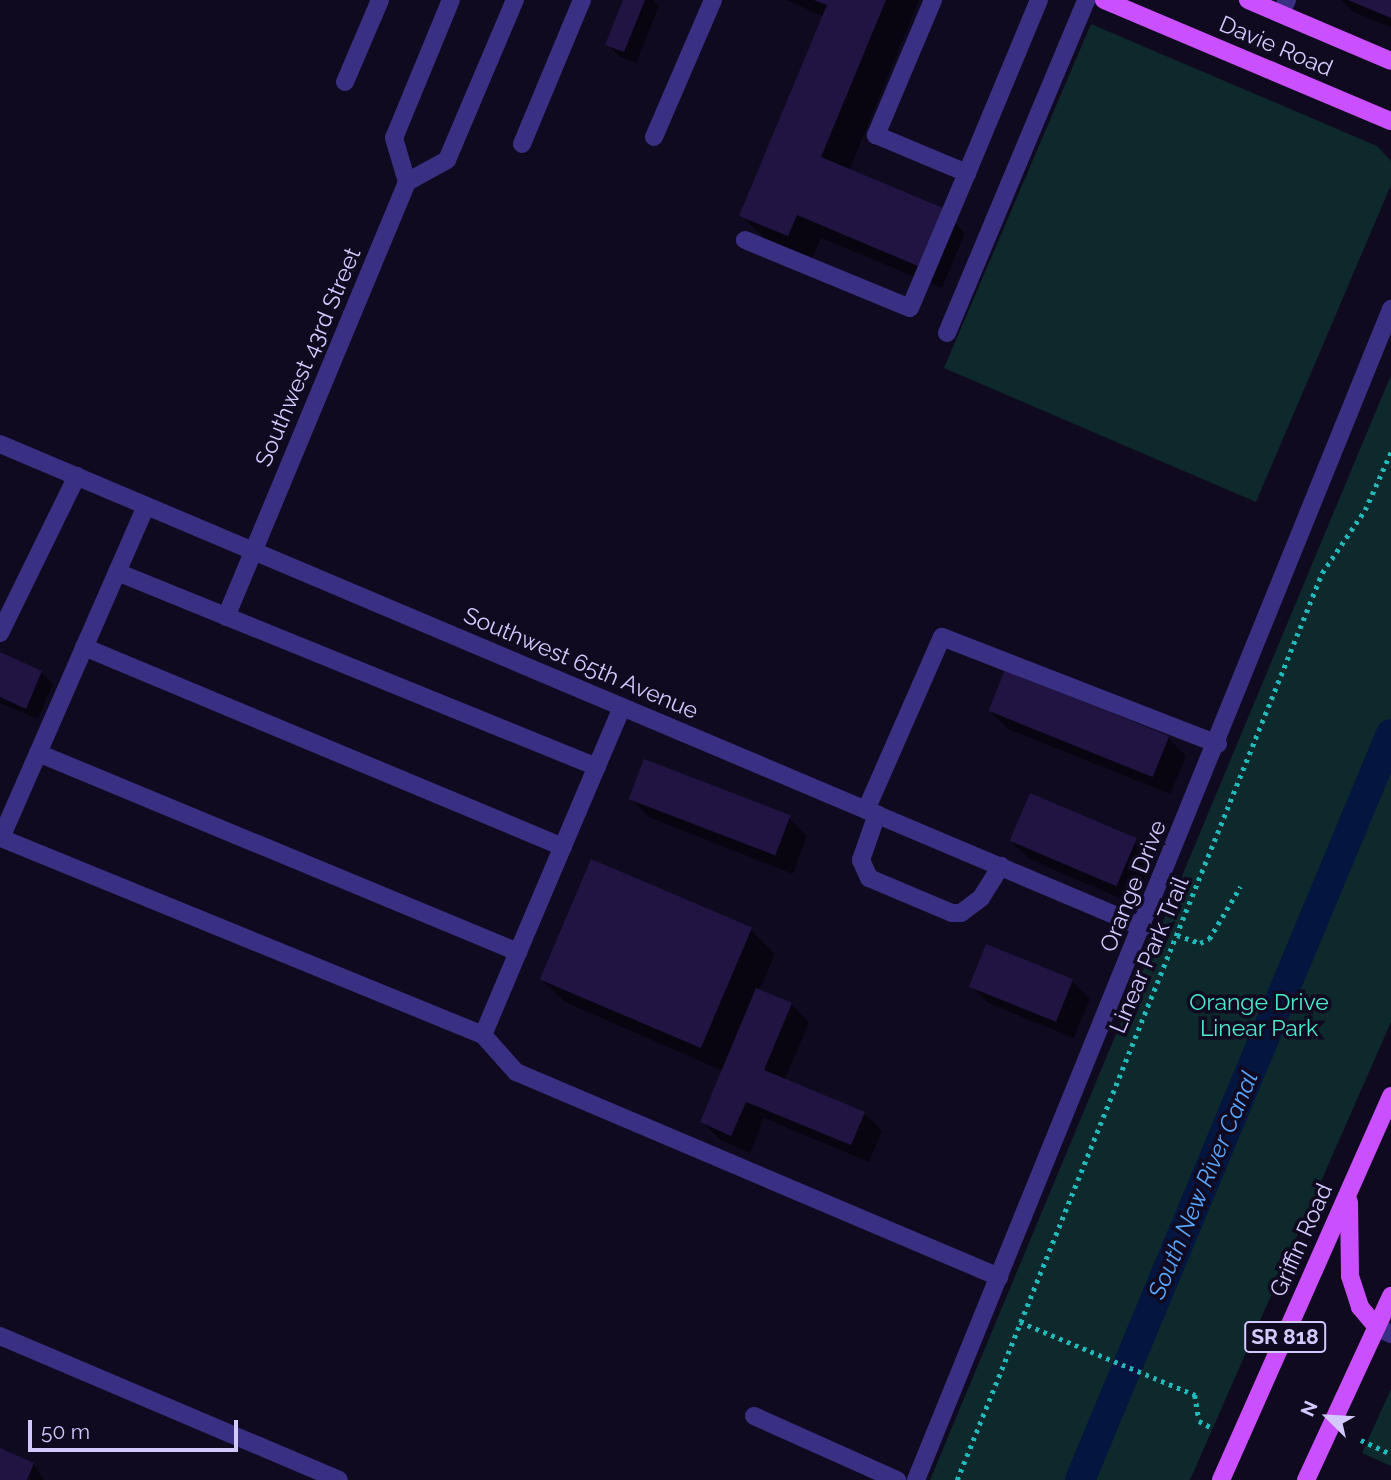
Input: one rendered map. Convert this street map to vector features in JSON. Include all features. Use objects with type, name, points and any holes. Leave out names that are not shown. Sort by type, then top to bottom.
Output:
[{"type":"main road","name":"Davie Road","points":[[1104,0],[1391,121]]},
{"type":"main road","name":"Davie Road","points":[[1248,0],[1284,7],[1391,61]]},
{"type":"main road","name":"Griffin Road","points":[[1221,1480],[1391,1096]]},
{"type":"main road","points":[[1349,1193],[1350,1276],[1360,1307],[1384,1330]]},
{"type":"main road","name":"SR 818","points":[[1306,1480],[1384,1330],[1391,1296]]},
{"type":"street","points":[[345,82],[380,0]]},
{"type":"street","points":[[451,0],[394,138],[407,182],[447,160],[515,0]]},
{"type":"street","points":[[522,144],[582,0]]},
{"type":"street","points":[[654,136],[713,0]]},
{"type":"street","points":[[933,0],[876,135],[967,173]]},
{"type":"street","points":[[745,240],[910,308],[1039,0]]},
{"type":"street","points":[[947,333],[1086,0]]},
{"type":"street","name":"Southwest 43rd Street","points":[[226,617],[407,182]]},
{"type":"street","name":"Orange Drive","points":[[916,1480],[1143,927],[1391,309]]},
{"type":"street","name":"Southwest 65th Avenue","points":[[0,444],[1143,927]]},
{"type":"street","points":[[3,622],[77,476]]},
{"type":"street","points":[[146,506],[1,838],[483,1035],[516,1072],[999,1277]]},
{"type":"street","points":[[117,572],[597,767]]},
{"type":"street","points":[[1001,866],[981,898],[961,913],[951,913],[869,878],[861,860],[872,812],[942,637],[1217,744]]},
{"type":"street","points":[[84,647],[563,846]]},
{"type":"street","points":[[483,1035],[622,707]]},
{"type":"street","points":[[38,753],[518,952]]},
{"type":"street","points":[[0,1336],[339,1480]]},
{"type":"street","points":[[754,1416],[897,1480]]},
{"type":"path","name":"Linear Park Trail","points":[[957,1480],[1322,573],[1365,510],[1391,452]]},
{"type":"path","points":[[1177,935],[1200,943],[1209,939],[1240,887]]},
{"type":"path","points":[[1020,1322],[1195,1395],[1199,1421],[1212,1428]]},
{"type":"path","points":[[1360,1440],[1391,1454]]},
{"type":"green space","points":[[1091,24],[1377,146],[1391,161],[1391,185],[1256,502],[944,368]]},
{"type":"green space","name":"Orange Drive Linear Park","points":[[1391,375],[1391,1022],[1190,1480],[930,1480]]},
{"type":"green space","points":[[1391,1389],[1391,1466],[1362,1453]]},
{"type":"building","points":[[623,0],[645,0],[624,52],[605,45]]},
{"type":"building","points":[[814,0],[886,0],[821,157],[943,208],[918,266],[797,215],[788,236],[739,216],[827,5]]},
{"type":"building","points":[[1348,0],[1391,0],[1391,18]]},
{"type":"building","points":[[0,652],[42,671],[26,709],[0,697]]},
{"type":"building","points":[[1005,670],[1169,736],[1153,777],[989,711]]},
{"type":"building","points":[[644,759],[791,815],[775,855],[629,799]]},
{"type":"building","points":[[1030,793],[1137,838],[1116,886],[1010,841]]},
{"type":"building","points":[[591,859],[752,927],[701,1048],[540,980]]},
{"type":"building","points":[[986,944],[1073,979],[1056,1022],[969,987]]},
{"type":"building","points":[[756,988],[792,1003],[764,1070],[865,1112],[851,1145],[746,1102],[731,1136],[700,1122]]},
{"type":"building","points":[[0,1448],[34,1463],[27,1480],[0,1480]]},
{"type":"waterway","name":"South New River Canal","points":[[1080,1480],[1391,734]]}]
